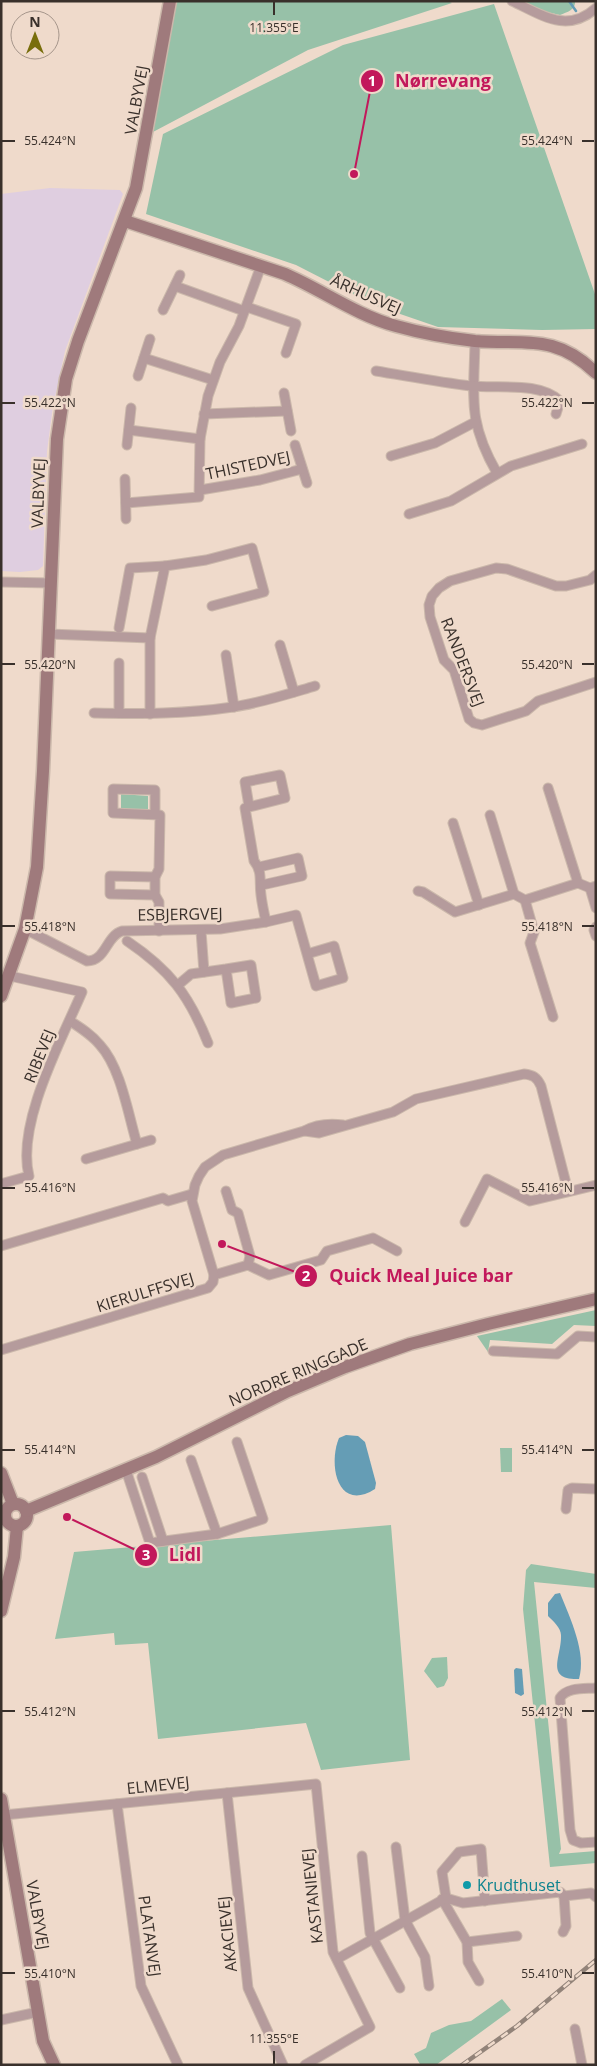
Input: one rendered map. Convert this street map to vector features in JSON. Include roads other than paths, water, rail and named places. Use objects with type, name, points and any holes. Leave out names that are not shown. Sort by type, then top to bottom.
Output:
[{"type":"street","name":"VALBYVEJ","points":[[1,996],[10,976],[25,929],[36,875],[40,833],[57,439],[62,396],[78,341],[136,188],[170,1]]},
{"type":"street","points":[[512,1],[552,19],[565,22],[577,21],[596,8]]},
{"type":"street","name":"ÅRHUSVEJ","points":[[125,221],[261,266],[306,283],[353,309],[393,325],[431,334],[475,341],[532,342],[550,345],[568,351],[596,373]]},
{"type":"street","name":"THISTEDVEJ","points":[[126,503],[199,497],[200,439],[213,380],[245,309],[261,266]]},
{"type":"street","points":[[163,310],[180,275]]},
{"type":"street","points":[[175,286],[296,324],[286,353]]},
{"type":"street","points":[[138,376],[150,339]]},
{"type":"street","points":[[475,341],[473,386],[475,422],[485,451],[497,473]]},
{"type":"street","points":[[144,358],[213,380]]},
{"type":"street","points":[[376,372],[473,386],[512,386],[554,395],[560,401],[556,414]]},
{"type":"street","name":"THISTEDVEJ","points":[[284,393],[291,431]]},
{"type":"street","points":[[127,445],[131,408]]},
{"type":"street","points":[[204,414],[287,411]]},
{"type":"street","points":[[391,456],[434,443],[475,422]]},
{"type":"street","points":[[129,430],[200,439]]},
{"type":"street","points":[[409,514],[451,501],[510,466],[582,444]]},
{"type":"street","name":"THISTEDVEJ","points":[[295,445],[307,483]]},
{"type":"street","name":"THISTEDVEJ","points":[[200,490],[260,480],[302,469]]},
{"type":"street","points":[[126,479],[126,519]]},
{"type":"street","points":[[119,628],[130,568],[165,566],[206,560],[252,548],[264,592],[212,606]]},
{"type":"street","points":[[150,714],[150,638],[165,566]]},
{"type":"street","name":"RANDERSVEJ","points":[[596,575],[590,580],[566,586],[556,586],[507,569],[483,570],[450,581],[439,588],[432,596],[429,605],[430,618],[444,660],[454,670],[469,718],[474,723],[482,725],[526,711],[535,702],[596,682]]},
{"type":"street","points":[[1,582],[51,583]]},
{"type":"street","points":[[49,634],[150,638]]},
{"type":"street","points":[[280,645],[294,692]]},
{"type":"street","points":[[226,655],[234,707]]},
{"type":"street","points":[[118,713],[119,663]]},
{"type":"street","points":[[94,713],[150,714],[200,712],[234,707],[315,686]]},
{"type":"street","points":[[249,806],[245,782],[280,774],[285,798],[245,808],[254,861],[259,867],[262,885],[260,892],[266,922]]},
{"type":"street","points":[[548,788],[578,883]]},
{"type":"street","points":[[155,814],[155,790],[113,789],[113,813],[160,815],[159,869],[155,877],[155,895],[159,902],[159,930]]},
{"type":"street","points":[[490,815],[514,894],[525,900],[534,932],[530,943],[553,1017]]},
{"type":"street","points":[[453,823],[479,905]]},
{"type":"street","points":[[259,867],[298,858],[302,876],[262,885]]},
{"type":"street","points":[[155,877],[110,876],[110,894],[155,895]]},
{"type":"street","points":[[525,900],[578,883],[593,887],[596,908]]},
{"type":"street","points":[[418,891],[424,892],[455,912],[514,894]]},
{"type":"street","name":"ESBJERGVEJ","points":[[25,929],[88,961],[92,961],[100,957],[118,932],[126,930],[201,930],[266,922],[296,915],[307,954]]},
{"type":"street","points":[[596,926],[594,930],[596,936]]},
{"type":"street","points":[[201,930],[204,972]]},
{"type":"street","points":[[127,941],[148,955],[178,985],[199,1020],[208,1043]]},
{"type":"street","points":[[334,946],[343,978],[316,986],[307,954],[334,946]]},
{"type":"street","points":[[178,985],[191,974],[250,965],[256,998],[232,1003],[226,969]]},
{"type":"street","name":"RIBEVEJ","points":[[1,1184],[29,1176],[26,1154],[33,1115],[49,1068],[82,992],[10,976]]},
{"type":"street","points":[[70,1021],[89,1033],[102,1046],[111,1060],[137,1144]]},
{"type":"street","points":[[214,1275],[192,1201],[192,1194],[199,1176],[205,1167],[223,1155],[304,1131],[319,1133],[393,1112],[416,1099],[524,1074],[532,1074],[541,1086],[568,1191]]},
{"type":"street","points":[[86,1159],[151,1140]]},
{"type":"street","points":[[465,1222],[487,1179],[530,1201],[596,1185]]},
{"type":"street","points":[[226,1191],[232,1210],[238,1213],[250,1256],[248,1265],[269,1275],[321,1260],[327,1251],[373,1238],[397,1251]]},
{"type":"street","points":[[1,1246],[163,1198],[168,1201],[192,1194]]},
{"type":"street","name":"KIERULFFSVEJ","points":[[1,1350],[208,1288],[213,1282],[214,1275],[248,1265]]},
{"type":"street","name":"NORDRE RINGGADE","points":[[26,1511],[126,1470],[187,1442],[233,1417],[288,1391],[345,1367],[419,1342],[596,1299]]},
{"type":"street","points":[[493,1351],[557,1354],[578,1336],[596,1336]]},
{"type":"street","points":[[126,1470],[150,1543],[217,1534],[263,1518],[237,1442]]},
{"type":"street","points":[[191,1460],[217,1534]]},
{"type":"street","points":[[1,1473],[13,1504]]},
{"type":"street","points":[[142,1477],[163,1541]]},
{"type":"street","points":[[566,1510],[568,1490],[572,1488],[596,1489]]},
{"type":"street","points":[[13,1504],[20,1504],[26,1511],[25,1521],[17,1526],[10,1525],[3,1520],[5,1510],[13,1504]]},
{"type":"street","points":[[1,1611],[14,1557],[17,1526]]},
{"type":"street","points":[[596,1688],[568,1690],[560,1698],[570,1830],[573,1840],[581,1844],[596,1842]]},
{"type":"street","name":"ELMEVEJ","points":[[4,1815],[316,1784]]},
{"type":"street","name":"KASTANIEVEJ","points":[[305,2065],[370,2027],[334,1952],[316,1784]]},
{"type":"street","name":"AKACIEVEJ","points":[[226,1793],[248,1988],[283,2065]]},
{"type":"street","name":"VALBYVEJ","points":[[1,1799],[43,2040],[54,2065]]},
{"type":"street","name":"PLATANVEJ","points":[[117,1804],[142,1986],[178,2065]]},
{"type":"street","points":[[396,1847],[405,1920],[425,1956],[429,1986]]},
{"type":"street","points":[[479,1981],[468,1962],[467,1942],[444,1898],[442,1872],[459,1852],[480,1849],[486,1901]]},
{"type":"street","points":[[362,1856],[373,1940],[400,1988]]},
{"type":"street","points":[[337,1959],[444,1898],[463,1903],[560,1892],[564,1896],[566,1926],[562,1932]]},
{"type":"street","points":[[564,1896],[591,1893],[596,1897]]},
{"type":"street","points":[[467,1942],[517,1936]]},
{"type":"street","points":[[1,2020],[38,2012]]},
{"type":"street","points":[[575,2029],[582,2065]]},
{"type":"water","points":[[346,1435],[358,1436],[365,1442],[376,1483],[375,1489],[362,1495],[352,1495],[344,1490],[336,1472],[336,1449],[339,1438]]},
{"type":"water","points":[[560,1593],[573,1624],[579,1647],[581,1669],[579,1679],[568,1678],[558,1671],[561,1632],[548,1616],[548,1603],[555,1594]]},
{"type":"water","points":[[516,1668],[522,1669],[524,1694],[521,1696],[515,1693],[514,1670]]},
{"type":"waterway","points":[[569,1],[576,11]]},
{"type":"railway","points":[[462,2065],[517,2026],[596,1960]]},
{"type":"place","name":"Nørrevang","points":[[354,174]]},
{"type":"place","name":"Quick Meal Juice bar","points":[[222,1244]]},
{"type":"place","name":"Lidl","points":[[67,1517]]},
{"type":"place","name":"Krudthuset","points":[[467,1885]]}]
